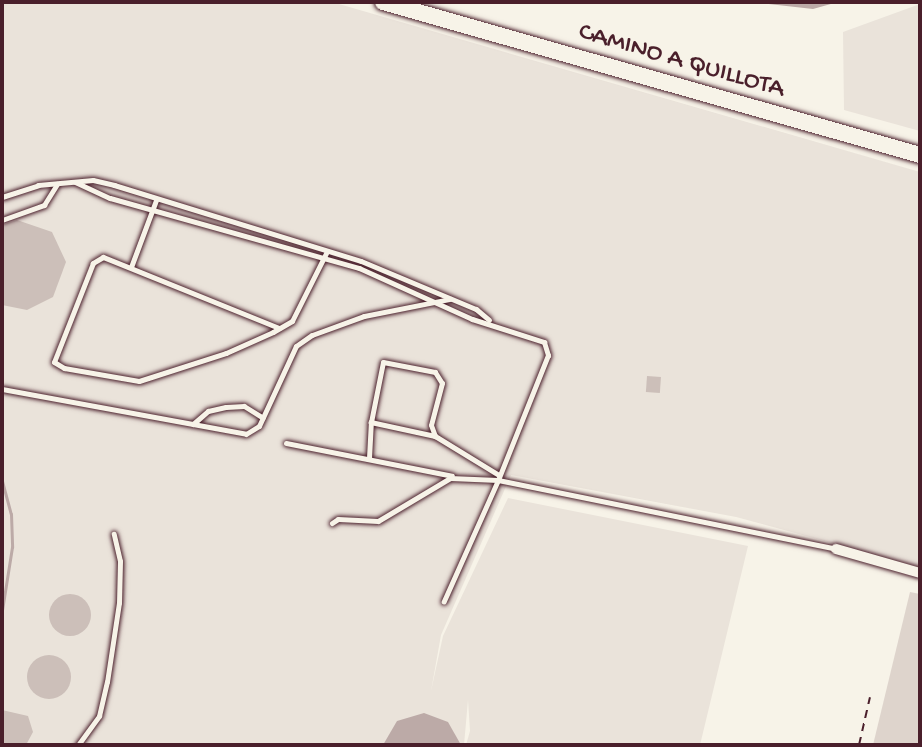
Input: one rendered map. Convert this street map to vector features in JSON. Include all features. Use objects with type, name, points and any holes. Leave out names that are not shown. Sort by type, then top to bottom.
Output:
[{"type":"main road","name":"CAMINO A QUILLOTA","points":[[383,2],[920,155]]},
{"type":"street","points":[[836,549],[920,573]]},
{"type":"lane","points":[[2,197],[57,184],[93,180],[327,251],[451,299],[490,321]]},
{"type":"lane","points":[[75,182],[92,193],[153,207],[325,258],[544,342],[548,355],[444,601]]},
{"type":"lane","points":[[2,220],[44,205],[57,184]]},
{"type":"lane","points":[[131,267],[156,200]]},
{"type":"lane","points":[[279,328],[103,257],[93,263],[54,358],[56,365],[139,381],[226,353],[279,328],[292,321],[327,251]]},
{"type":"lane","points":[[2,389],[246,434],[263,418],[286,363],[312,335],[364,316],[451,299]]},
{"type":"lane","points":[[369,458],[378,371],[389,360],[435,372],[442,383],[431,425],[435,436]]},
{"type":"lane","points":[[193,424],[208,411],[226,407],[244,406],[263,418]]},
{"type":"lane","points":[[371,422],[435,436],[498,477]]},
{"type":"lane","points":[[286,443],[457,478]]},
{"type":"lane","points":[[332,523],[338,519],[378,521],[439,482],[457,478],[498,477],[836,549]]},
{"type":"lane","points":[[78,745],[99,716],[107,682],[119,603],[120,561],[114,534]]},
{"type":"path","points":[[859,745],[870,697]]},
{"type":"shaded area","points":[[2,2],[332,2],[920,172],[920,567],[736,517],[511,475],[441,635],[431,691],[443,636],[508,498],[748,546],[700,745],[466,745],[470,731],[468,700],[464,745],[2,745]]},
{"type":"shaded area","points":[[750,2],[838,2],[813,9]]},
{"type":"shaded area","points":[[920,4],[920,131],[844,110],[843,32]]},
{"type":"shaded area","points":[[910,592],[920,594],[920,745],[873,745]]},
{"type":"shaded area","points":[[424,713],[448,722],[461,745],[383,745],[397,721]]},
{"type":"building","points":[[17,220],[52,232],[66,262],[53,297],[27,310],[2,305],[2,225]]},
{"type":"building","points":[[647,376],[661,377],[660,393],[646,392]]},
{"type":"building","points":[[70,594],[85,600],[91,615],[85,630],[70,636],[55,630],[49,615],[55,600]]},
{"type":"building","points":[[49,655],[65,661],[71,677],[65,693],[49,699],[33,693],[27,677],[33,661]]},
{"type":"building","points":[[2,710],[28,716],[33,732],[26,745],[2,745]]},
{"type":"waterway","points":[[2,481],[11,514],[12,547],[2,610]]}]
